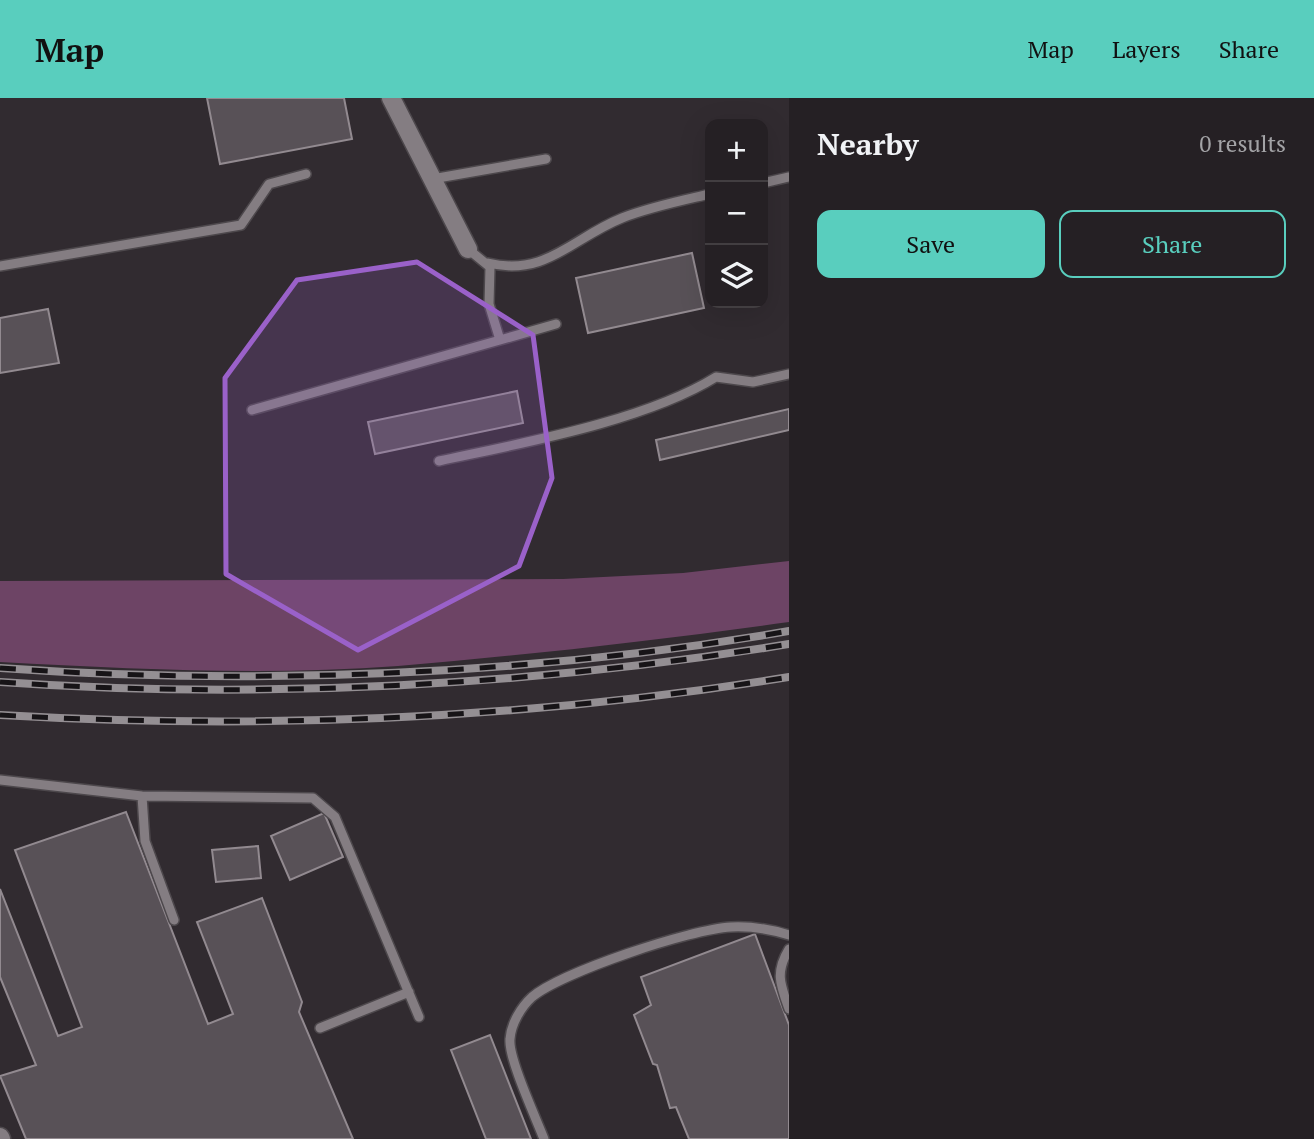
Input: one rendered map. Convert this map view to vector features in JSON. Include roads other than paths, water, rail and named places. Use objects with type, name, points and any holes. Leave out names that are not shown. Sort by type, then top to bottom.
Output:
[{"type":"street","points":[[391,98],[468,249]]},
{"type":"lane","points":[[432,179],[547,159]]},
{"type":"lane","points":[[0,266],[241,225],[269,184],[306,174]]},
{"type":"lane","points":[[767,182],[789,177]]},
{"type":"lane","points":[[468,249],[488,264],[504,267],[533,265],[620,219],[654,207],[705,195]]},
{"type":"lane","points":[[488,264],[491,273],[489,304],[500,340]]},
{"type":"lane","points":[[252,410],[556,324]]},
{"type":"lane","points":[[439,461],[632,413],[699,387],[716,377],[752,382],[789,374]]},
{"type":"lane","points":[[0,780],[142,796],[313,798],[324,804],[335,817],[419,1017]]},
{"type":"lane","points":[[142,796],[145,841],[174,920]]},
{"type":"lane","points":[[544,1139],[509,1040],[516,1017],[532,998],[562,980],[667,940],[729,927],[765,928],[789,935]]},
{"type":"lane","points":[[789,948],[779,967],[789,1009]]},
{"type":"lane","points":[[320,1028],[409,992]]},
{"type":"railway","points":[[0,668],[196,676],[396,673],[595,658],[789,631]]},
{"type":"railway","points":[[0,682],[196,690],[396,686],[595,670],[789,644]]},
{"type":"railway","points":[[0,715],[198,721],[396,717],[593,703],[789,677]]}]
